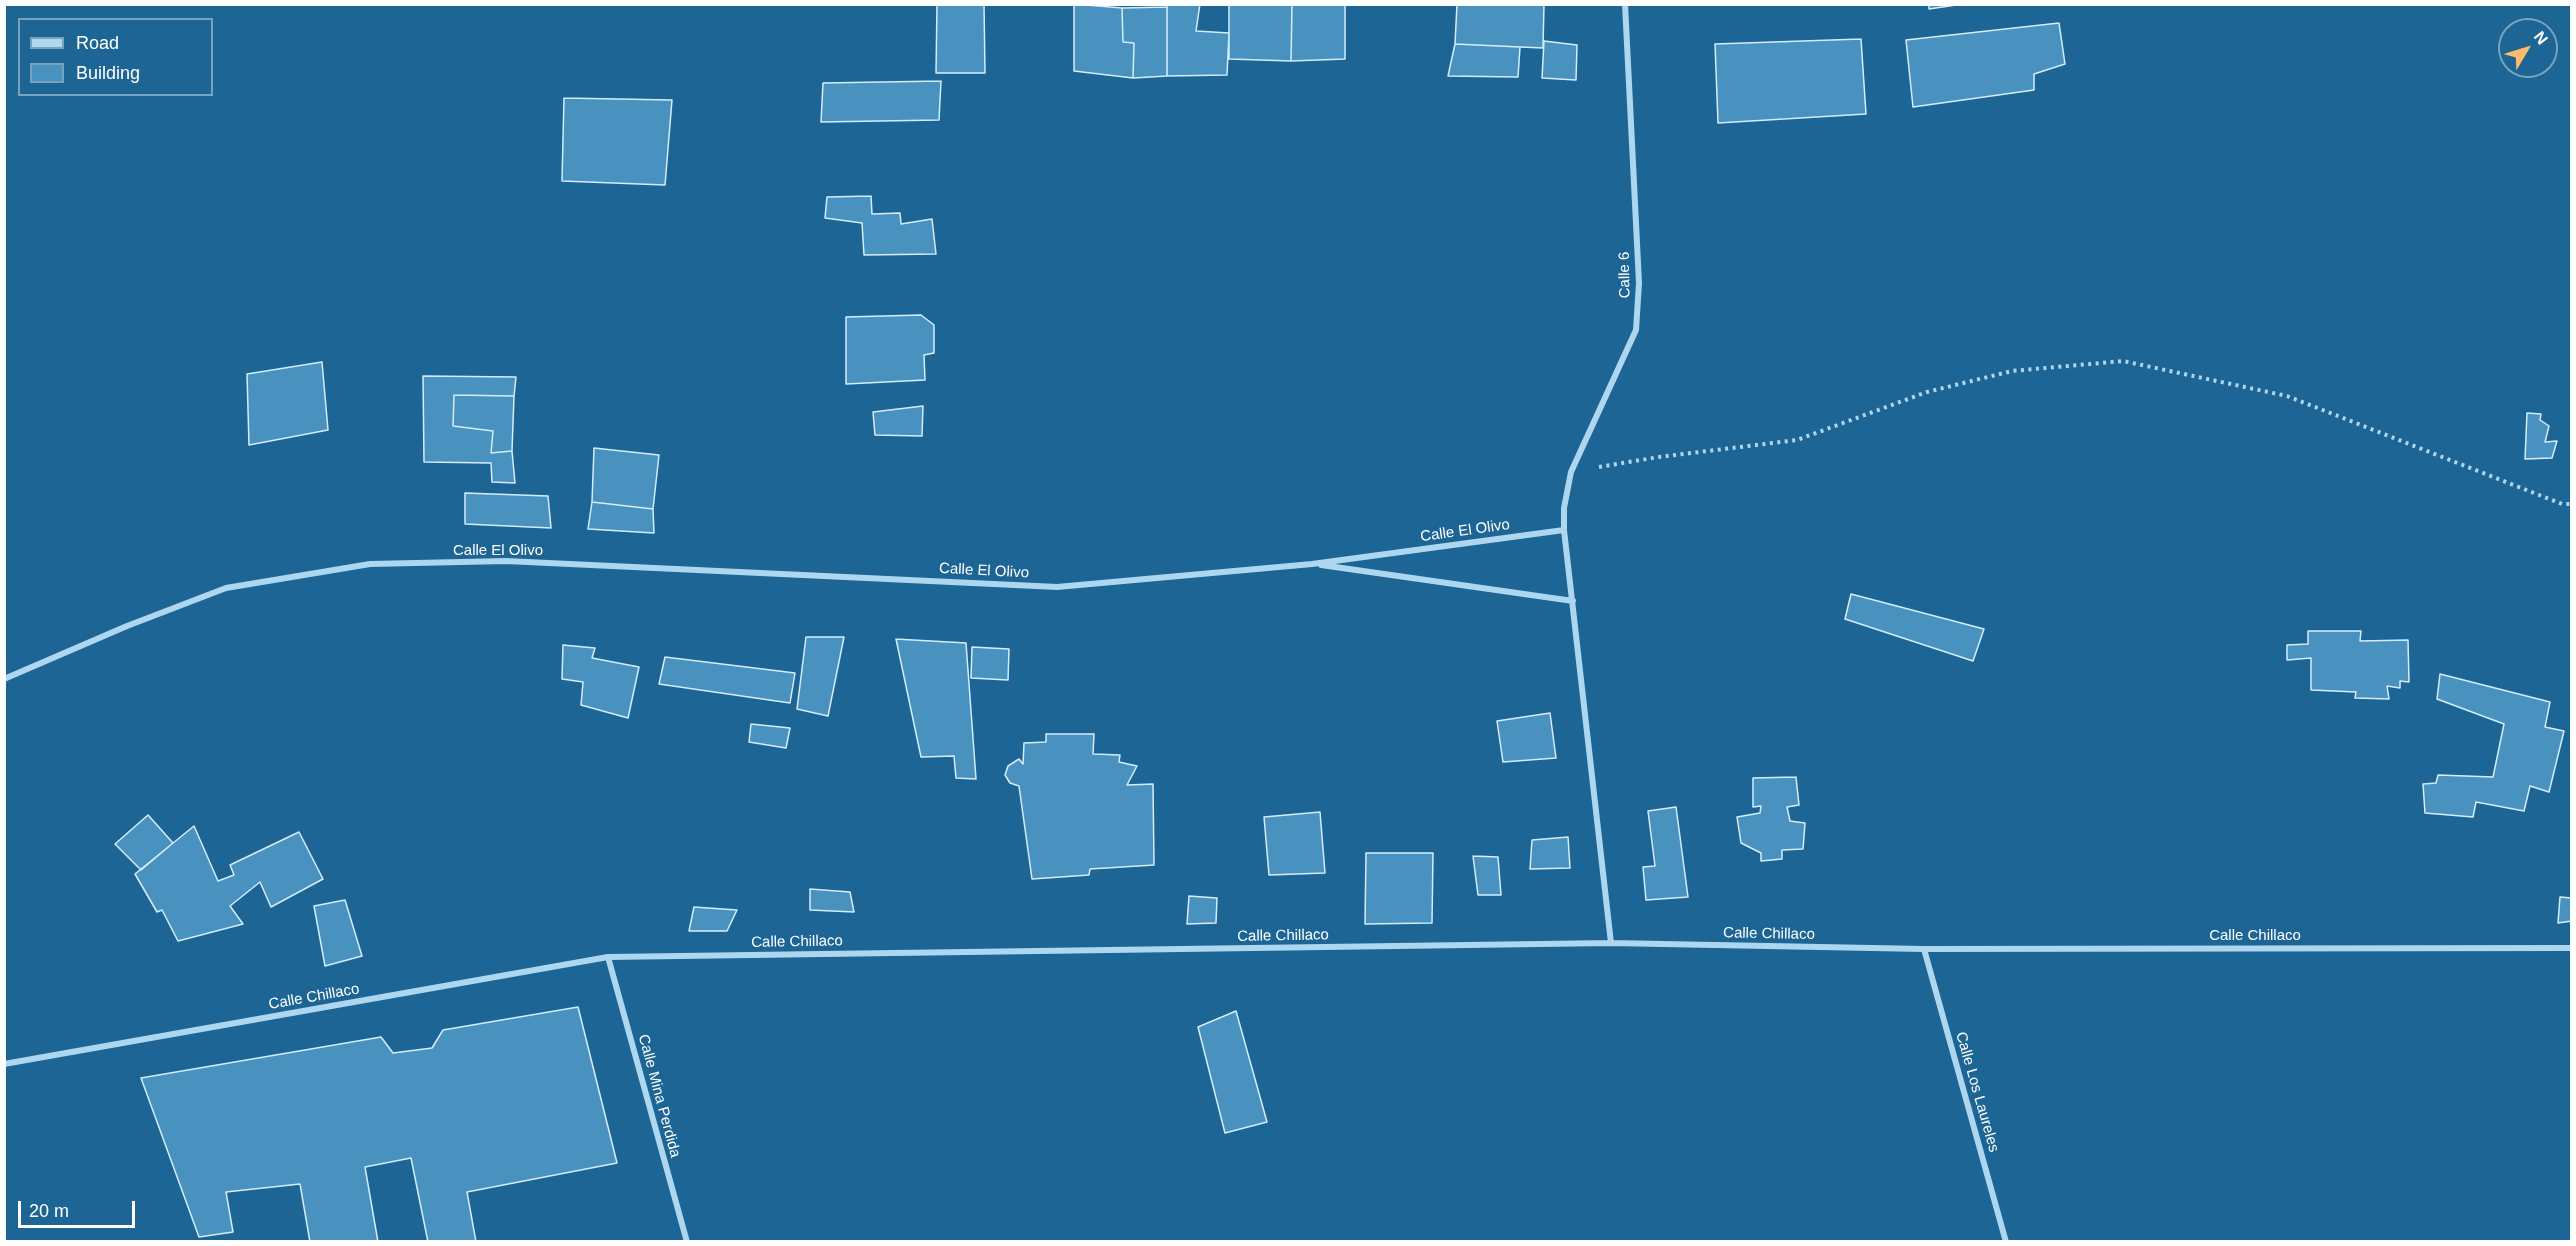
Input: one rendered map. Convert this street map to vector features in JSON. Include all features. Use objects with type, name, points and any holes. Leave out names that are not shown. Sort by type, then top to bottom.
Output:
[{"type":"street","name":"Calle 6","points":[[1564,530],[1563,508],[1571,472],[1636,330],[1639,283],[1625,4]]},
{"type":"street","name":"Calle El Olivo","points":[[4,680],[127,627],[226,588],[370,564],[506,561],[1057,587],[1312,564],[1564,530]]},
{"type":"street","points":[[1564,530],[1611,943]]},
{"type":"street","points":[[1312,564],[1573,601]]},
{"type":"street","name":"Calle Chillaco","points":[[4,1064],[608,957],[1611,943],[1924,949],[2571,948]]},
{"type":"street","name":"Calle Los Laureles","points":[[1924,949],[2006,1242]]},
{"type":"street","name":"Calle Mina Perdida","points":[[608,957],[687,1242]]},
{"type":"path","points":[[1571,472],[1659,457],[1797,440],[1927,392],[2002,373],[2123,361],[2287,396],[2562,504],[2571,504]]},
{"type":"building","points":[[937,4],[984,4],[985,73],[936,73]]},
{"type":"building","points":[[1074,4],[1122,8],[1123,42],[1134,43],[1133,78],[1074,71]]},
{"type":"building","points":[[1167,4],[1200,4],[1196,31],[1229,33],[1227,75],[1167,76]]},
{"type":"building","points":[[1229,4],[1292,4],[1291,61],[1229,59]]},
{"type":"building","points":[[1292,4],[1345,4],[1345,59],[1291,61]]},
{"type":"building","points":[[1457,4],[1544,4],[1543,48],[1455,44]]},
{"type":"building","points":[[1929,4],[1963,4],[1929,9]]},
{"type":"building","points":[[1167,7],[1167,76],[1133,78],[1134,43],[1123,42],[1122,8]]},
{"type":"building","points":[[2059,23],[2065,64],[2034,74],[2034,90],[1913,107],[1906,40]]},
{"type":"building","points":[[1861,39],[1866,114],[1718,123],[1715,44]]},
{"type":"building","points":[[1544,41],[1577,45],[1576,80],[1542,78]]},
{"type":"building","points":[[1455,44],[1520,47],[1518,77],[1448,76]]},
{"type":"building","points":[[941,81],[939,120],[821,122],[823,83]]},
{"type":"building","points":[[564,98],[672,100],[665,185],[562,181]]},
{"type":"building","points":[[871,196],[872,214],[900,213],[901,224],[932,219],[936,254],[864,255],[862,223],[825,218],[827,197]]},
{"type":"building","points":[[921,315],[934,325],[934,353],[924,355],[925,380],[846,384],[846,317]]},
{"type":"building","points":[[322,362],[328,430],[249,445],[247,374]]},
{"type":"building","points":[[423,376],[516,377],[514,396],[454,395],[453,426],[493,431],[491,453],[512,451],[515,483],[492,482],[491,463],[424,462]]},
{"type":"building","points":[[454,395],[514,396],[512,451],[491,453],[493,431],[453,426]]},
{"type":"building","points":[[923,406],[922,436],[875,435],[873,412]]},
{"type":"building","points":[[2527,413],[2541,414],[2540,420],[2549,426],[2545,442],[2557,441],[2552,458],[2525,459]]},
{"type":"building","points":[[594,448],[659,455],[653,509],[592,502]]},
{"type":"building","points":[[465,493],[548,496],[551,528],[465,524]]},
{"type":"building","points":[[592,502],[653,509],[654,533],[588,529]]},
{"type":"building","points":[[1851,594],[1984,629],[1973,661],[1845,619]]},
{"type":"building","points":[[2308,631],[2361,631],[2360,641],[2408,640],[2409,682],[2400,681],[2400,688],[2387,686],[2389,699],[2355,698],[2356,692],[2311,690],[2311,658],[2287,660],[2287,645],[2308,644]]},
{"type":"building","points":[[806,637],[844,637],[828,716],[797,709]]},
{"type":"building","points":[[896,639],[966,643],[976,779],[956,778],[954,756],[921,757]]},
{"type":"building","points":[[563,645],[595,648],[592,658],[639,667],[628,718],[581,705],[583,682],[562,679]]},
{"type":"building","points":[[972,647],[1009,649],[1008,680],[971,678]]},
{"type":"building","points":[[665,657],[795,673],[790,703],[659,684]]},
{"type":"building","points":[[2440,674],[2550,702],[2545,727],[2564,731],[2549,792],[2530,786],[2524,811],[2476,802],[2473,817],[2425,813],[2423,784],[2436,783],[2438,775],[2493,777],[2504,724],[2437,699]]},
{"type":"building","points":[[1550,713],[1556,758],[1503,762],[1497,721]]},
{"type":"building","points":[[751,724],[790,728],[786,748],[749,742]]},
{"type":"building","points":[[1046,734],[1094,734],[1093,754],[1120,755],[1119,762],[1137,766],[1127,785],[1153,784],[1154,865],[1090,869],[1089,875],[1032,879],[1019,786],[1010,783],[1005,775],[1008,766],[1019,759],[1023,764],[1024,743],[1046,742]]},
{"type":"building","points":[[1796,777],[1799,805],[1787,807],[1790,821],[1805,823],[1803,849],[1782,850],[1782,859],[1761,861],[1761,853],[1741,843],[1737,817],[1760,813],[1761,806],[1753,807],[1753,778]]},
{"type":"building","points":[[1676,807],[1688,897],[1646,900],[1643,867],[1655,866],[1648,811]]},
{"type":"building","points":[[1320,812],[1325,873],[1269,875],[1264,817]]},
{"type":"building","points":[[148,815],[173,843],[141,870],[115,844]]},
{"type":"building","points":[[194,826],[218,881],[234,875],[230,865],[299,832],[323,879],[271,907],[260,882],[230,906],[243,924],[178,941],[162,910],[157,912],[135,874]]},
{"type":"building","points":[[1568,837],[1570,868],[1530,869],[1532,840]]},
{"type":"building","points":[[1366,853],[1433,853],[1432,923],[1365,924]]},
{"type":"building","points":[[1473,856],[1498,857],[1501,895],[1478,895]]},
{"type":"building","points":[[810,889],[850,892],[854,912],[810,910]]},
{"type":"building","points":[[1189,896],[1217,898],[1216,923],[1187,924]]},
{"type":"building","points":[[2560,897],[2572,898],[2572,921],[2558,923]]},
{"type":"building","points":[[345,900],[362,956],[325,966],[314,906]]},
{"type":"building","points":[[694,907],[737,910],[727,931],[689,931]]},
{"type":"building","points":[[578,1007],[617,1163],[467,1192],[476,1242],[428,1242],[411,1158],[365,1167],[378,1242],[310,1242],[300,1184],[226,1192],[233,1232],[199,1237],[141,1078],[381,1037],[393,1053],[432,1048],[443,1030]]},
{"type":"building","points":[[1236,1011],[1267,1122],[1225,1133],[1198,1027]]}]
